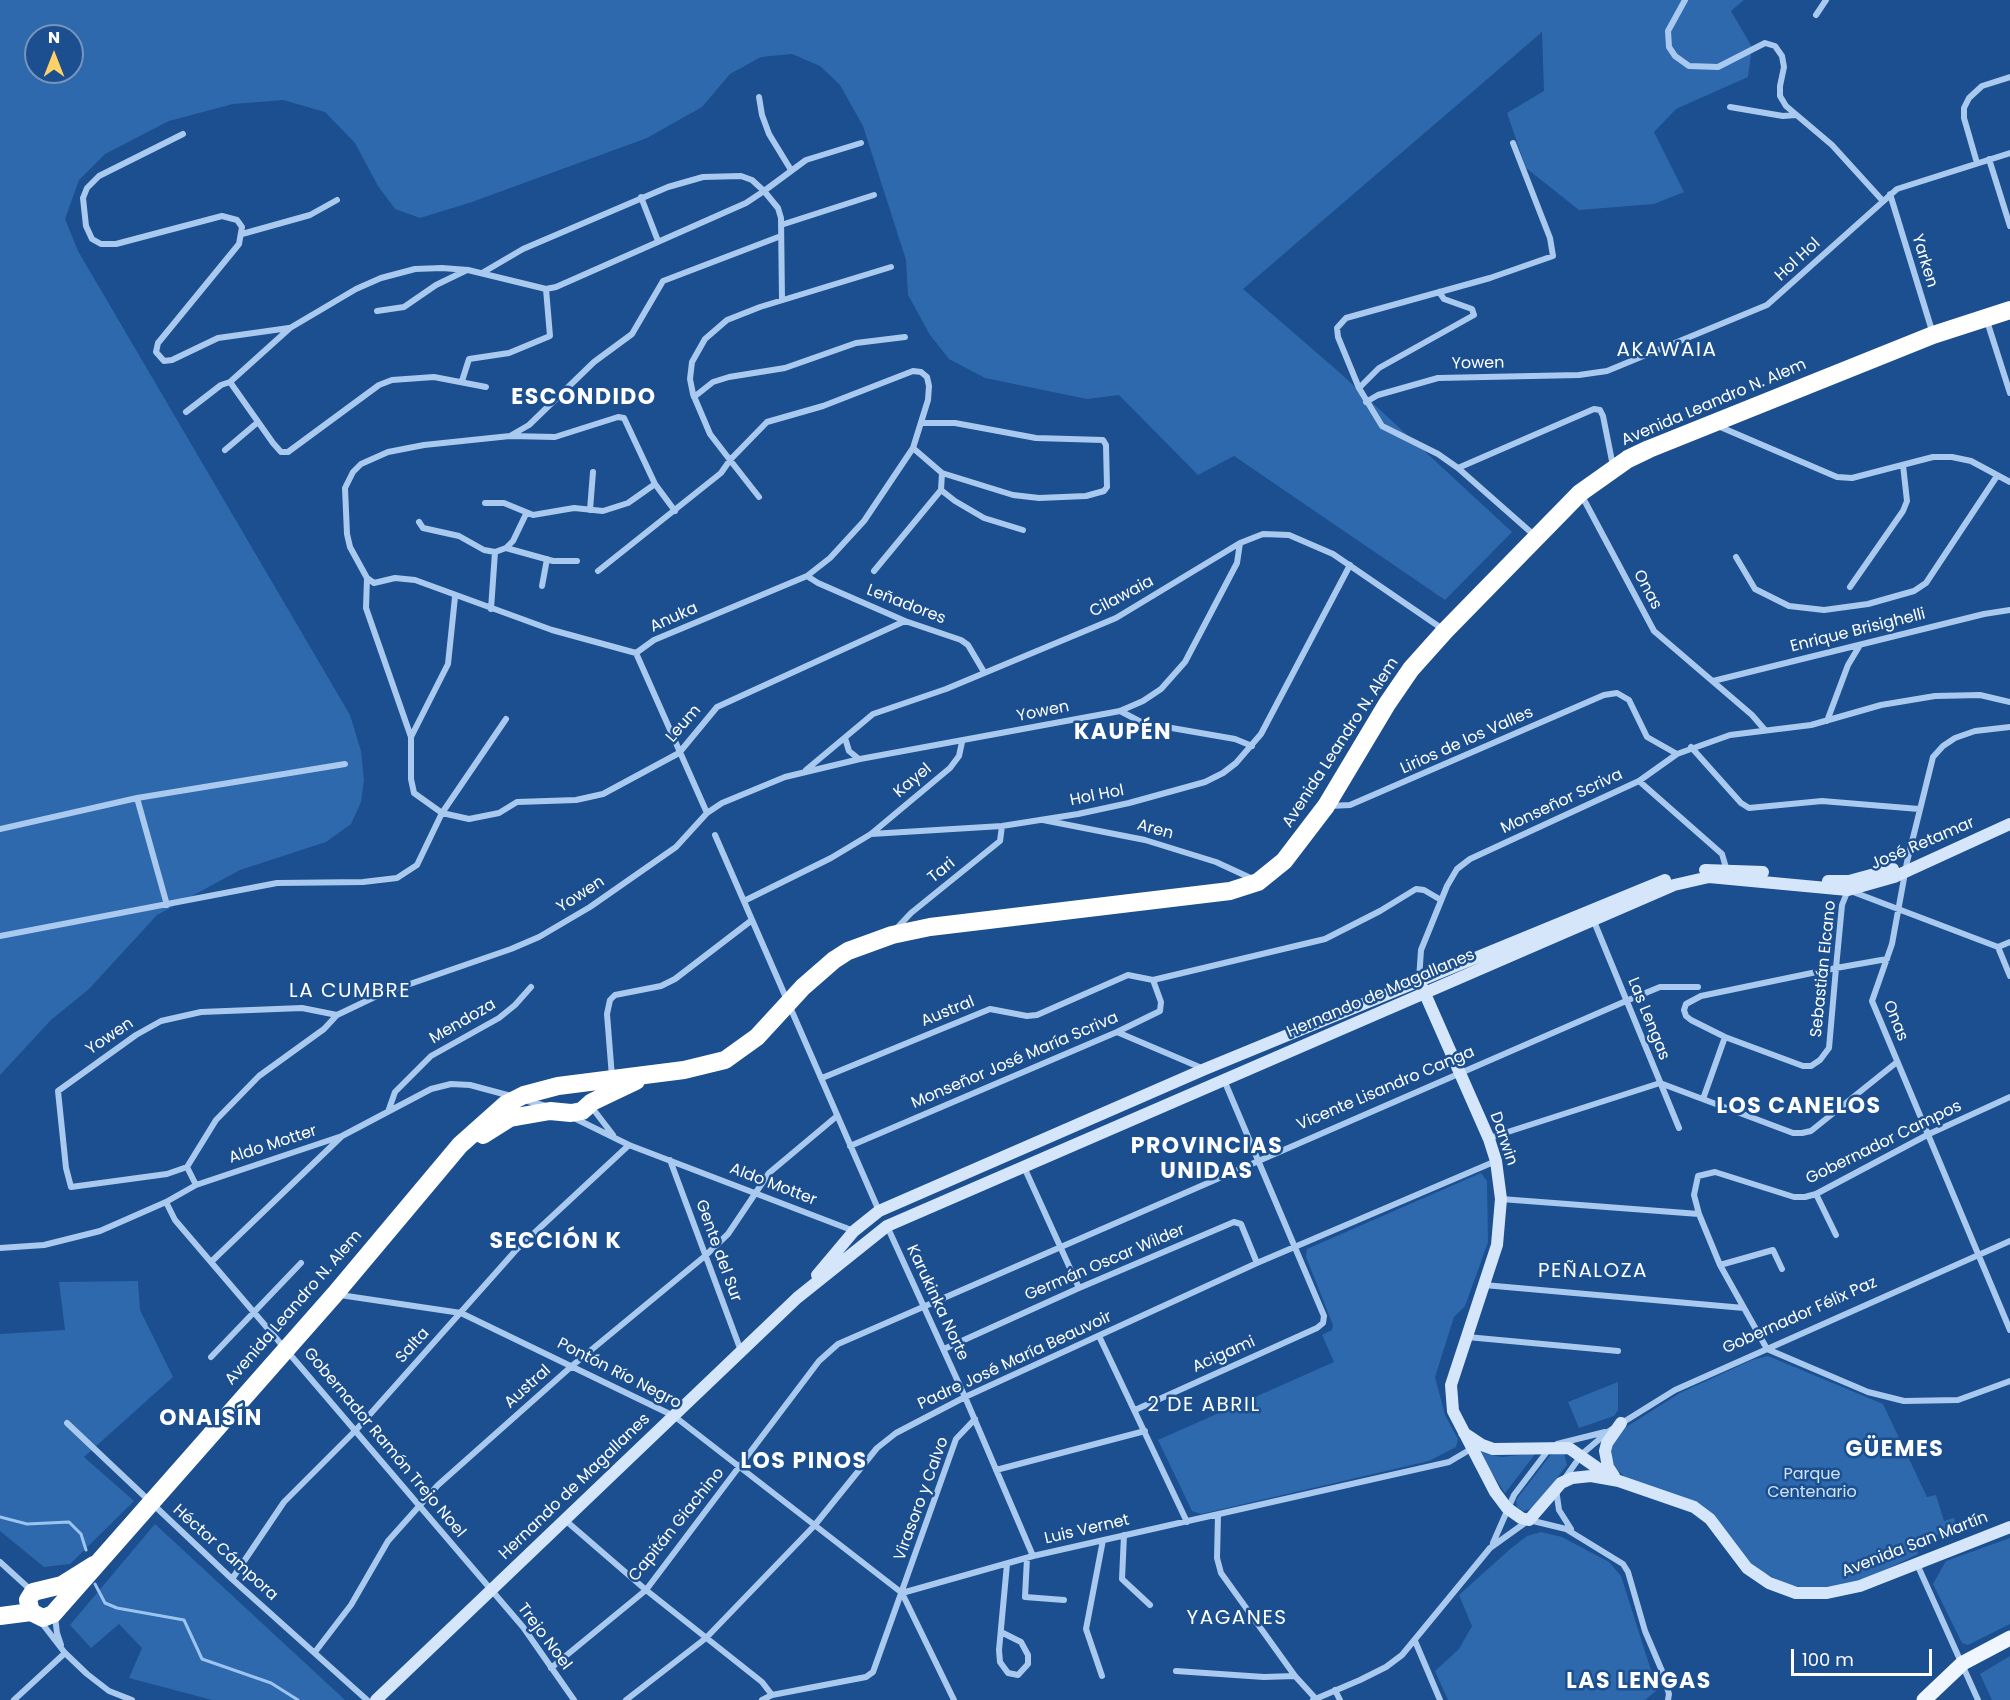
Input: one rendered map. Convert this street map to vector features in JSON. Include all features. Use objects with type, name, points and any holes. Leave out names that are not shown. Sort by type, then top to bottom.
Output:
[{"type":"highway","name":"Avenida Leandro N. Alem","points":[[0,1610],[42,1604],[94,1565],[335,1294],[427,1183],[478,1126],[517,1098],[558,1086],[705,1066],[724,1060],[757,1037],[834,960],[848,951],[892,934],[930,927],[1219,892],[1258,882],[1284,861],[1326,806],[1398,687],[1445,631],[1580,493],[1614,469],[1649,449],[1933,335],[2010,310]]},
{"type":"highway","name":"Avenida Leandro N. Alem","points":[[427,1183],[498,1125],[510,1118],[558,1111],[582,1111],[591,1103],[660,1073]]},
{"type":"highway","points":[[581,1084],[590,1091],[591,1103]]},
{"type":"highway","points":[[558,1086],[551,1093],[558,1111]]},
{"type":"highway","points":[[0,1616],[42,1604]]},
{"type":"main road","name":"José Retamar","points":[[1848,890],[1884,881],[1906,867],[2010,816]]},
{"type":"main road","name":"José Retamar","points":[[1906,867],[2010,824]]},
{"type":"main road","name":"Hernando de Magallanes","points":[[797,1299],[854,1231],[879,1211],[1205,1069],[1648,885],[1692,872],[1849,881],[1906,867]]},
{"type":"main road","name":"Hernando de Magallanes","points":[[376,1700],[797,1299],[887,1226],[1674,885],[1727,873],[1848,890]]},
{"type":"main road","name":"Darwin","points":[[1419,980],[1489,1138],[1496,1161],[1501,1199],[1497,1245],[1466,1337],[1450,1394],[1453,1411],[1461,1431],[1495,1492],[1507,1508],[1529,1520]]},
{"type":"main road","points":[[1619,1481],[1608,1467],[1605,1451],[1607,1443],[1621,1423]]},
{"type":"main road","points":[[1461,1431],[1472,1440],[1493,1449],[1522,1450],[1552,1446],[1569,1448],[1582,1455]]},
{"type":"main road","name":"Avenida San Martín","points":[[1582,1455],[1619,1481]]},
{"type":"main road","name":"Avenida San Martín","points":[[1559,1486],[1581,1476],[1619,1481],[1685,1503],[1703,1512],[1747,1568],[1782,1589],[1811,1594],[1844,1590],[2010,1527]]},
{"type":"main road","name":"Gobernador Félix Paz","points":[[1529,1520],[1559,1486]]},
{"type":"main road","points":[[1924,1700],[1963,1663],[2010,1638]]},
{"type":"street","points":[[1685,0],[1668,31],[1669,47],[1675,56],[1689,66],[1718,68],[1765,43],[1770,43],[1782,56],[1784,67],[1780,96],[1785,106],[1833,145],[1882,200]]},
{"type":"street","points":[[1816,15],[1826,0]]},
{"type":"street","points":[[1977,163],[1964,118],[1964,108],[1969,98],[1982,86],[2010,77]]},
{"type":"street","points":[[759,98],[769,134],[791,170]]},
{"type":"street","points":[[1730,107],[1783,116],[1796,115]]},
{"type":"street","points":[[183,134],[99,176],[87,188],[83,198],[86,226],[92,239],[101,244],[116,244],[222,216],[237,220],[242,227],[239,244],[158,343],[156,352],[164,361],[172,360],[218,338],[290,328]]},
{"type":"street","points":[[186,412],[221,385],[230,382],[290,328],[356,289],[381,278],[415,269],[468,270],[546,289],[556,287],[746,203],[806,160],[861,142]]},
{"type":"street","points":[[1513,143],[1550,238],[1552,256],[1549,260],[1346,318],[1340,323],[1338,337],[1359,388],[1382,426],[1438,454],[1458,468],[1537,537]]},
{"type":"street","name":"Hol Hol","points":[[1594,374],[1767,305],[1882,200],[1906,185],[2010,153]]},
{"type":"street","points":[[1989,159],[2010,226]]},
{"type":"street","points":[[482,273],[523,249],[641,197],[668,187],[718,176],[741,176],[752,180],[778,208],[782,236],[782,300]]},
{"type":"street","name":"Yarken","points":[[1890,194],[1933,335]]},
{"type":"street","points":[[781,225],[874,195]]},
{"type":"street","points":[[641,197],[658,241]]},
{"type":"street","points":[[242,234],[310,215],[337,200]]},
{"type":"street","points":[[510,436],[529,424],[594,362],[632,334],[644,317],[657,286],[663,281],[782,236]]},
{"type":"street","points":[[759,497],[710,434],[694,397],[690,371],[705,339],[727,320],[782,300],[891,267]]},
{"type":"street","points":[[376,311],[404,307],[436,285],[468,270]]},
{"type":"street","points":[[462,381],[469,359],[509,353],[550,336],[546,289]]},
{"type":"street","points":[[1359,388],[1379,368],[1474,315],[1472,309],[1444,299],[1439,292]]},
{"type":"street","points":[[1986,318],[2010,393]]},
{"type":"street","points":[[694,397],[713,382],[729,377],[785,368],[856,343],[905,337]]},
{"type":"street","name":"Anuka","points":[[367,578],[374,583],[395,578],[415,580],[454,597],[552,630],[636,653],[654,640],[807,576],[830,558],[864,521],[913,448],[922,423],[929,386],[927,377],[921,372],[913,371],[822,406],[767,422],[730,459]]},
{"type":"street","name":"Yowen","points":[[1366,402],[1378,395],[1438,378],[1594,374]]},
{"type":"street","points":[[230,382],[281,452],[288,452],[379,385],[410,377],[462,381],[486,387]]},
{"type":"street","points":[[1458,468],[1594,409],[1600,410],[1614,469]]},
{"type":"street","points":[[442,813],[414,793],[411,779],[411,736],[366,608],[367,578],[350,547],[346,534],[345,488],[353,472],[361,464],[388,452],[424,445],[510,436],[555,437],[618,417],[624,418],[655,484],[675,511]]},
{"type":"street","points":[[225,450],[258,422]]},
{"type":"street","points":[[913,448],[942,473],[1013,495],[1039,498],[1086,496],[1104,491],[1107,487],[1106,445],[1098,438],[1036,438],[955,423],[922,423]]},
{"type":"street","points":[[1712,423],[1837,477],[1852,478],[1934,457],[1952,457],[1971,461],[2010,482]]},
{"type":"street","points":[[598,571],[721,472],[730,459]]},
{"type":"street","points":[[1850,587],[1903,511],[1906,501],[1904,465]]},
{"type":"street","points":[[590,510],[593,472]]},
{"type":"street","points":[[874,571],[941,490],[942,473]]},
{"type":"street","points":[[1736,557],[1755,588],[1789,606],[1824,610],[1868,604],[1914,591],[1926,584],[1997,476]]},
{"type":"street","points":[[485,503],[504,503],[533,515],[574,508],[590,510],[620,506],[655,484]]},
{"type":"street","points":[[941,490],[984,518],[1023,530]]},
{"type":"street","name":"Onas","points":[[1580,493],[1654,631],[1752,715],[1765,730]]},
{"type":"street","points":[[419,522],[423,528],[459,536],[484,550],[495,552],[506,548],[513,541],[526,514]]},
{"type":"street","name":"Cilawaia","points":[[805,771],[873,714],[946,689],[1116,618],[1239,543],[1263,534],[1289,535],[1308,542],[1350,565],[1445,631]]},
{"type":"street","name":"Yowen","points":[[187,1167],[167,1174],[71,1187],[66,1168],[56,1096],[58,1091],[136,1035],[161,1021],[201,1012],[302,1008],[337,1015],[381,994],[511,949],[538,937],[590,907],[676,847],[707,813],[722,803],[805,771],[1120,711],[1161,689],[1185,662],[1237,563],[1239,543]]},
{"type":"street","points":[[506,548],[547,560],[577,561]]},
{"type":"street","points":[[491,609],[495,552]]},
{"type":"street","points":[[542,586],[547,560]]},
{"type":"street","name":"Hol Hol","points":[[744,901],[831,858],[871,834],[1002,826],[1129,803],[1205,782],[1236,763],[1261,734],[1350,565]]},
{"type":"street","name":"Leñadores","points":[[807,576],[818,584],[905,621],[961,640],[968,645],[984,672]]},
{"type":"street","points":[[411,736],[448,664],[454,597]]},
{"type":"street","name":"Enrique Brisighelli","points":[[1713,681],[2010,610]]},
{"type":"street","name":"Leum","points":[[442,813],[469,819],[484,818],[517,802],[576,800],[603,794],[679,753],[717,707],[905,621]]},
{"type":"street","points":[[1827,721],[1848,665],[1860,645]]},
{"type":"street","points":[[636,653],[707,813]]},
{"type":"street","name":"Lirios de los Valles","points":[[1326,806],[1341,808],[1350,805],[1605,695],[1617,693],[1629,700],[1647,736],[1677,754]]},
{"type":"street","name":"Monseñor Scriva","points":[[1441,900],[1452,875],[1470,859],[1639,781],[1677,754],[1691,747],[1730,735],[1793,728],[1827,721],[1881,705],[1935,696],[1980,695],[2010,702]]},
{"type":"street","points":[[1120,711],[1143,723],[1235,740],[1252,746]]},
{"type":"street","points":[[0,936],[277,883],[363,882],[397,878],[417,865],[442,813],[506,719]]},
{"type":"street","name":"Onas","points":[[2010,727],[1975,731],[1943,746],[1933,757],[1906,867],[1899,911],[1887,959],[1872,1001],[2010,1330]]},
{"type":"street","points":[[845,738],[849,751],[860,759]]},
{"type":"street","name":"Kayel","points":[[871,834],[950,768],[959,756],[962,741]]},
{"type":"street","points":[[1691,747],[1749,808],[1822,801],[1919,809]]},
{"type":"street","points":[[0,829],[137,798],[345,764]]},
{"type":"street","points":[[1639,781],[1722,854],[1727,873]]},
{"type":"street","points":[[137,798],[166,905]]},
{"type":"street","name":"Aren","points":[[1041,819],[1145,840],[1216,862],[1258,882]]},
{"type":"street","name":"Tari","points":[[892,934],[911,913],[1000,841],[1002,826]]},
{"type":"street","points":[[715,835],[879,1211]]},
{"type":"street","points":[[1153,980],[1325,939],[1380,911],[1416,889],[1424,890],[1441,900]]},
{"type":"street","name":"Hernando de Magallanes","points":[[1848,890],[1998,947]]},
{"type":"street","name":"Sebastián Elcano","points":[[1725,1037],[1803,1066],[1811,1066],[1820,1060],[1829,1048],[1842,905],[1848,890]]},
{"type":"street","name":"Darwin","points":[[1419,980],[1421,950],[1441,900]]},
{"type":"street","name":"Las Lengas","points":[[1593,919],[1679,1128]]},
{"type":"street","points":[[612,1078],[607,1014],[610,1000],[615,995],[661,986],[675,979],[752,920]]},
{"type":"street","points":[[2010,942],[1998,947],[2010,976]]},
{"type":"street","points":[[1703,1099],[1725,1037],[1686,1016],[1684,1010],[1686,1004],[1701,996],[1887,959]]},
{"type":"street","name":"Austral","points":[[822,1078],[990,1009],[1028,1017],[1128,975],[1153,980]]},
{"type":"street","name":"Monseñor José María Scriva","points":[[850,1146],[1117,1032],[1160,1011],[1161,1002],[1153,980]]},
{"type":"street","name":"Mendoza","points":[[389,1109],[395,1092],[431,1056],[499,1018],[531,987]]},
{"type":"street","name":"Vicente Lisandro Canga","points":[[924,1307],[1458,1072],[1626,1001],[1660,987],[1698,987]]},
{"type":"street","points":[[196,1185],[187,1167],[199,1143],[231,1104],[259,1076],[324,1029],[337,1015]]},
{"type":"street","points":[[1117,1032],[1205,1069]]},
{"type":"street","points":[[1489,1138],[1660,1083],[1793,1133],[1802,1133],[1811,1131],[1897,1062]]},
{"type":"street","points":[[1224,1080],[1294,1248]]},
{"type":"street","name":"Aldo Motter","points":[[0,1248],[44,1245],[79,1238],[166,1202],[196,1185],[342,1136],[389,1109],[431,1089],[451,1084],[470,1085],[558,1111],[629,1145],[854,1231]]},
{"type":"street","name":"Gobernador Campos","points":[[1699,1214],[1694,1195],[1698,1176],[1715,1172],[1794,1197],[1816,1194],[1929,1134],[2010,1097]]},
{"type":"street","name":"Aldo Motter","points":[[591,1103],[615,1138]]},
{"type":"street","name":"Austral","points":[[315,1652],[351,1605],[388,1541],[419,1505],[573,1365],[705,1256],[728,1234],[769,1173],[837,1116]]},
{"type":"street","points":[[212,1261],[335,1146],[342,1136]]},
{"type":"street","name":"Salta","points":[[232,1579],[273,1516],[356,1430],[517,1249],[629,1145]]},
{"type":"street","name":"Gente del Sur","points":[[670,1160],[741,1352]]},
{"type":"street","name":"Padre José María Beauvoir","points":[[626,1700],[706,1638],[814,1526],[885,1440],[965,1396],[1257,1263],[1496,1161]]},
{"type":"street","points":[[1024,1167],[1079,1287]]},
{"type":"street","points":[[1816,1194],[1836,1235]]},
{"type":"street","points":[[1501,1199],[1699,1214],[1720,1265],[1767,1349],[1868,1392],[1904,1401],[1958,1400],[2010,1381]]},
{"type":"street","name":"Gobernador Ramón Trejo Noel","points":[[166,1202],[175,1220],[356,1430],[490,1591]]},
{"type":"street","name":"Germán Oscar Wilder","points":[[944,1349],[1079,1287],[1234,1222],[1240,1224],[1257,1263]]},
{"type":"street","name":"Karukinka Norte","points":[[887,1226],[975,1419],[1030,1557]]},
{"type":"street","name":"Gobernador Félix Paz","points":[[1559,1486],[1582,1455],[1609,1431],[1676,1390],[2010,1241]]},
{"type":"street","name":"Acigami","points":[[1135,1410],[1306,1333],[1323,1323],[1324,1316],[1294,1248]]},
{"type":"street","points":[[1720,1265],[1773,1250],[1782,1269]]},
{"type":"street","points":[[211,1357],[253,1310],[301,1263]]},
{"type":"street","points":[[1484,1286],[1744,1308]]},
{"type":"street","name":"Pontón Río Negro","points":[[335,1294],[461,1313],[573,1365],[674,1416],[902,1593],[954,1700]]},
{"type":"street","name":"Capitán Giachino","points":[[551,1668],[646,1590],[828,1352],[838,1344],[924,1307]]},
{"type":"street","points":[[1099,1336],[1187,1522]]},
{"type":"street","points":[[1466,1337],[1618,1351]]},
{"type":"street","name":"Virasoro y Calvo","points":[[902,1593],[956,1439],[975,1419]]},
{"type":"street","name":"Héctor Cámpora","points":[[67,1423],[232,1579],[367,1700]]},
{"type":"street","points":[[996,1470],[1145,1431]]},
{"type":"street","name":"Gobernador Félix Paz","points":[[1490,1548],[1507,1508],[1526,1477],[1552,1446],[1609,1431]]},
{"type":"street","name":"Luis Vernet","points":[[902,1593],[1030,1557],[1449,1462],[1471,1449]]},
{"type":"street","points":[[1559,1486],[1559,1510],[1573,1532]]},
{"type":"street","points":[[1218,1515],[1217,1558],[1221,1573],[1314,1699]]},
{"type":"street","points":[[565,1520],[646,1590],[762,1682],[772,1695]]},
{"type":"street","points":[[1529,1520],[1550,1523],[1573,1532],[1618,1561],[1628,1572],[1645,1631],[1670,1694],[1668,1700]]},
{"type":"street","name":"Gobernador Félix Paz","points":[[1314,1699],[1386,1667],[1414,1641],[1490,1548],[1529,1520]]},
{"type":"street","points":[[1124,1535],[1122,1579],[1150,1605]]},
{"type":"street","points":[[1102,1540],[1086,1629],[1102,1676]]},
{"type":"street","points":[[1030,1557],[1025,1597],[1064,1600]]},
{"type":"street","points":[[0,1562],[42,1604],[65,1653]]},
{"type":"street","points":[[1001,1632],[1021,1642],[1028,1655],[1028,1664],[1018,1675],[1008,1673],[1000,1662],[1001,1632],[1007,1564]]},
{"type":"street","points":[[1917,1564],[1978,1700]]},
{"type":"street","name":"Trejo Noel","points":[[490,1591],[523,1628],[574,1700]]},
{"type":"street","points":[[762,1700],[772,1695],[866,1677],[873,1672],[902,1593]]},
{"type":"street","points":[[42,1604],[65,1653],[98,1683],[132,1700]]},
{"type":"street","points":[[1414,1641],[1440,1700]]},
{"type":"street","points":[[14,1700],[65,1653]]},
{"type":"street","points":[[1176,1671],[1264,1677],[1295,1676]]},
{"type":"street","points":[[1335,1690],[1340,1700]]},
{"type":"street","points":[[1972,1700],[1974,1691]]},
{"type":"green space","points":[[0,0],[1744,0],[1731,11],[1752,47],[1748,77],[1676,109],[1654,132],[1684,192],[1654,204],[1579,210],[1526,168],[1507,113],[1544,91],[1542,32],[1243,289],[1339,372],[1512,532],[1445,600],[1234,456],[1198,475],[1119,395],[1087,399],[985,378],[949,359],[930,335],[908,295],[906,260],[863,126],[840,85],[820,66],[792,54],[761,57],[730,74],[702,107],[647,138],[472,202],[420,218],[395,209],[378,186],[355,143],[325,112],[283,100],[233,104],[169,121],[105,154],[79,180],[65,219],[78,251],[350,715],[361,751],[364,780],[361,802],[351,824],[326,842],[240,870],[157,915],[89,989],[51,1020],[0,1075]]},
{"type":"green space","points":[[1481,1173],[1487,1181],[1488,1242],[1465,1306],[1454,1317],[1435,1377],[1445,1415],[1458,1439],[1456,1447],[1429,1461],[1201,1514],[1192,1511],[1158,1440],[1334,1362],[1322,1335],[1332,1330],[1333,1325],[1306,1257],[1307,1249]]},
{"type":"green space","points":[[138,1281],[140,1310],[173,1377],[84,1457],[134,1501],[70,1564],[44,1567],[0,1531],[0,1334],[65,1330],[59,1282]]},
{"type":"green space","name":"Parque Centenario","points":[[1768,1356],[1883,1404],[1927,1497],[1936,1495],[1944,1521],[1954,1518],[1957,1528],[1915,1543],[1918,1554],[1864,1580],[1843,1586],[1810,1588],[1790,1586],[1753,1567],[1716,1518],[1627,1479],[1613,1466],[1611,1447],[1623,1429],[1680,1393],[1752,1360]]},
{"type":"green space","points":[[1618,1382],[1618,1410],[1614,1416],[1579,1428],[1568,1402]]},
{"type":"green space","points":[[1475,1448],[1487,1454],[1502,1457],[1536,1453],[1505,1493]]},
{"type":"green space","points":[[1552,1453],[1564,1453],[1567,1465],[1534,1508],[1523,1511],[1517,1507],[1516,1500]]},
{"type":"green space","points":[[155,1524],[345,1700],[212,1700],[129,1678],[142,1648],[119,1624],[91,1648],[70,1625]]},
{"type":"green space","points":[[1541,1532],[1562,1537],[1609,1562],[1621,1576],[1656,1686],[1656,1691],[1645,1700],[1448,1700],[1435,1671],[1459,1649],[1472,1626],[1459,1595],[1527,1536]]},
{"type":"green space","points":[[2010,1538],[2010,1624],[1968,1645],[1962,1643],[1933,1584],[1946,1561]]},
{"type":"green space","points":[[2010,1656],[2010,1700],[1992,1700],[1980,1674]]},
{"type":"waterway","points":[[0,1517],[27,1524],[69,1522],[81,1534],[86,1550]]},
{"type":"waterway","points":[[95,1584],[105,1603],[117,1608],[184,1620],[202,1659],[271,1683],[298,1700]]},
{"type":"district","name":"AKAWAIA","points":[[1667,351]]},
{"type":"district","name":"ESCONDIDO","points":[[584,398]]},
{"type":"district","name":"KAUPÉN","points":[[1123,733]]},
{"type":"district","name":"LA CUMBRE","points":[[350,992]]},
{"type":"district","name":"LOS CANELOS","points":[[1799,1107]]},
{"type":"district","name":"PROVINCIAS UNIDAS","points":[[1207,1160]]},
{"type":"district","name":"SECCIÓN K","points":[[556,1242]]},
{"type":"district","name":"PEÑALOZA","points":[[1593,1272]]},
{"type":"district","name":"2 DE ABRIL","points":[[1204,1406]]},
{"type":"district","name":"ONAISÍN","points":[[211,1419]]},
{"type":"district","name":"GÜEMES","points":[[1895,1450]]},
{"type":"district","name":"LOS PINOS","points":[[804,1462]]},
{"type":"district","name":"YAGANES","points":[[1237,1619]]},
{"type":"district","name":"LAS LENGAS","points":[[1639,1682]]}]
